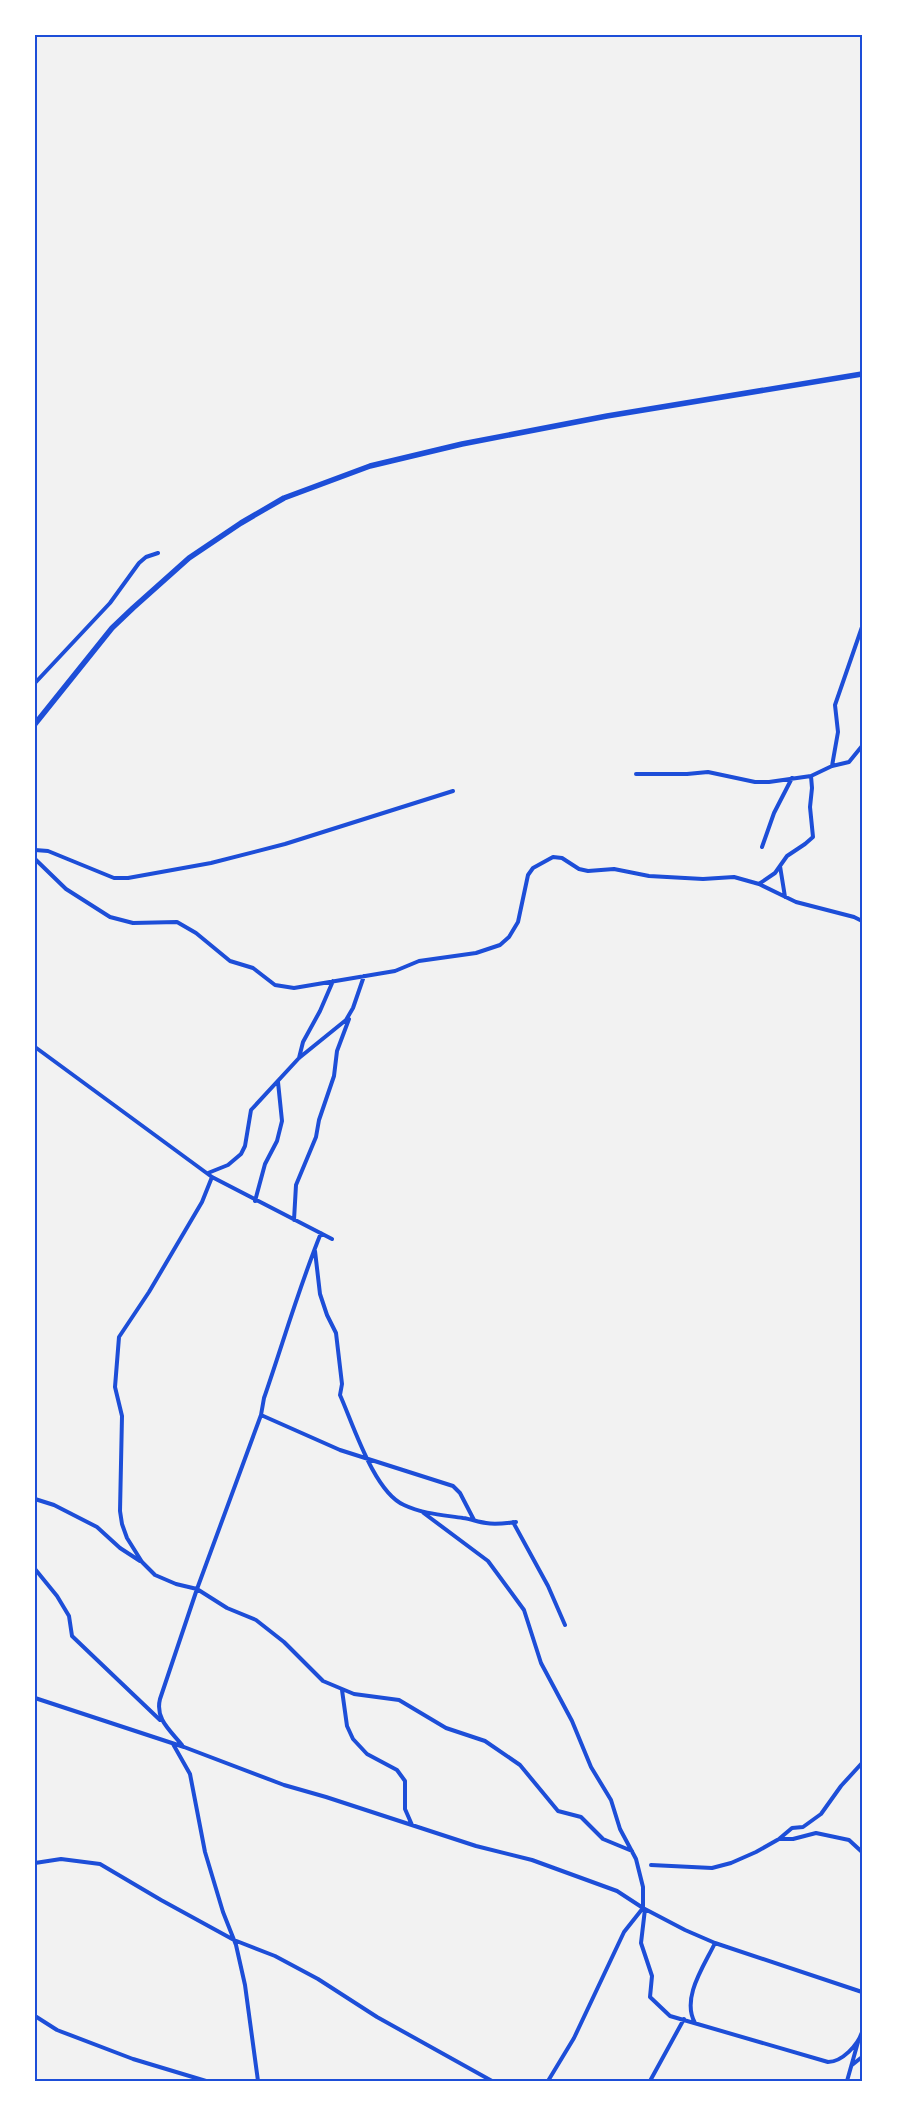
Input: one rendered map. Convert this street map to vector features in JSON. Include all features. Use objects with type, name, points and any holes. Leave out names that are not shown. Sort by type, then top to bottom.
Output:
[{"type":"highway","points":[[35,724],[112,628],[132,608],[189,558],[241,523],[284,498],[370,466],[462,444],[608,416],[862,374]]},
{"type":"street","points":[[35,683],[110,603],[139,563],[146,557],[158,553]]},
{"type":"street","points":[[832,766],[838,732],[834,707],[862,627]]},
{"type":"street","points":[[636,774],[708,772],[755,782],[811,776],[832,766],[851,761],[862,746]]},
{"type":"street","points":[[759,884],[775,873],[787,856],[813,837],[810,807],[811,776]]},
{"type":"street","points":[[762,846],[774,813],[792,778]]},
{"type":"street","points":[[35,850],[48,851],[114,878],[128,878],[211,863],[285,844],[452,791]]},
{"type":"street","points":[[35,859],[66,889],[110,917],[133,923],[177,922],[196,933],[230,961],[254,968],[275,984],[294,988],[395,971],[419,961],[476,953],[500,945],[509,937],[518,922],[528,875],[533,868],[553,858],[562,858],[576,867],[588,871],[614,869],[641,875],[703,879],[730,876],[759,884],[813,908],[854,917],[862,921]]},
{"type":"street","points":[[780,866],[785,897]]},
{"type":"street","points":[[294,1220],[296,1186],[316,1137],[319,1120],[334,1076],[337,1051],[364,976]]},
{"type":"street","points":[[299,1058],[303,1042],[320,1011],[333,980]]},
{"type":"street","points":[[208,1173],[228,1165],[241,1154],[245,1146],[249,1113],[299,1058],[338,1027],[350,1014]]},
{"type":"street","points":[[35,1047],[212,1177],[332,1240]]},
{"type":"street","points":[[255,1201],[266,1164],[277,1141],[282,1121],[278,1082]]},
{"type":"street","points":[[142,1562],[128,1538],[120,1511],[122,1416],[115,1387],[118,1342],[121,1332],[150,1292],[202,1202],[212,1177]]},
{"type":"street","points":[[161,1720],[158,1712],[160,1699],[197,1588],[261,1415],[264,1398],[302,1289],[308,1265],[321,1233]]},
{"type":"street","points":[[315,1248],[322,1301],[336,1334],[342,1384],[340,1394],[366,1458],[382,1485],[395,1500],[404,1506],[421,1511],[492,1524],[514,1522],[548,1586],[565,1625]]},
{"type":"street","points":[[261,1415],[340,1450],[453,1486],[460,1493],[474,1520]]},
{"type":"street","points":[[35,1499],[54,1505],[98,1527],[120,1548],[142,1562],[163,1579],[197,1588],[226,1608],[260,1623],[300,1657],[323,1681],[354,1694],[398,1700],[446,1728],[485,1742],[515,1760],[558,1811],[581,1817],[603,1839],[632,1852]]},
{"type":"street","points":[[421,1511],[488,1561],[524,1610],[541,1663],[572,1721],[591,1767],[611,1800],[620,1828],[640,1868],[644,1909],[641,1943],[652,1976],[650,1998],[668,2015],[828,2062],[836,2061],[859,2040]]},
{"type":"street","points":[[35,1569],[57,1596],[69,1616],[72,1636],[161,1720],[184,1747]]},
{"type":"street","points":[[342,1690],[347,1726],[353,1739],[367,1754],[397,1770],[405,1781],[405,1809],[412,1825]]},
{"type":"street","points":[[35,1702],[37,1698],[173,1743],[284,1785],[476,1846],[532,1860],[573,1874],[617,1891],[644,1909],[685,1930],[862,1992]]},
{"type":"street","points":[[173,1743],[190,1774],[205,1852],[225,1918],[234,1940],[245,1985],[258,2081]]},
{"type":"street","points":[[651,1865],[703,1868],[721,1866],[756,1852],[779,1839],[792,1828],[803,1827],[821,1814],[841,1786],[862,1764]]},
{"type":"street","points":[[779,1839],[794,1839],[816,1834],[849,1840],[862,1852]]},
{"type":"street","points":[[35,1863],[61,1859],[100,1864],[234,1940],[275,1956],[318,1979],[377,2017],[492,2081]]},
{"type":"street","points":[[548,2081],[574,2038],[624,1932],[644,1909]]},
{"type":"street","points":[[695,2023],[690,2014],[691,1999],[715,1942]]},
{"type":"street","points":[[35,2016],[58,2030],[133,2060],[206,2081]]},
{"type":"street","points":[[650,2081],[684,2019]]},
{"type":"street","points":[[842,2081],[847,2080],[862,2032]]},
{"type":"street","points":[[852,2065],[862,2057]]}]
